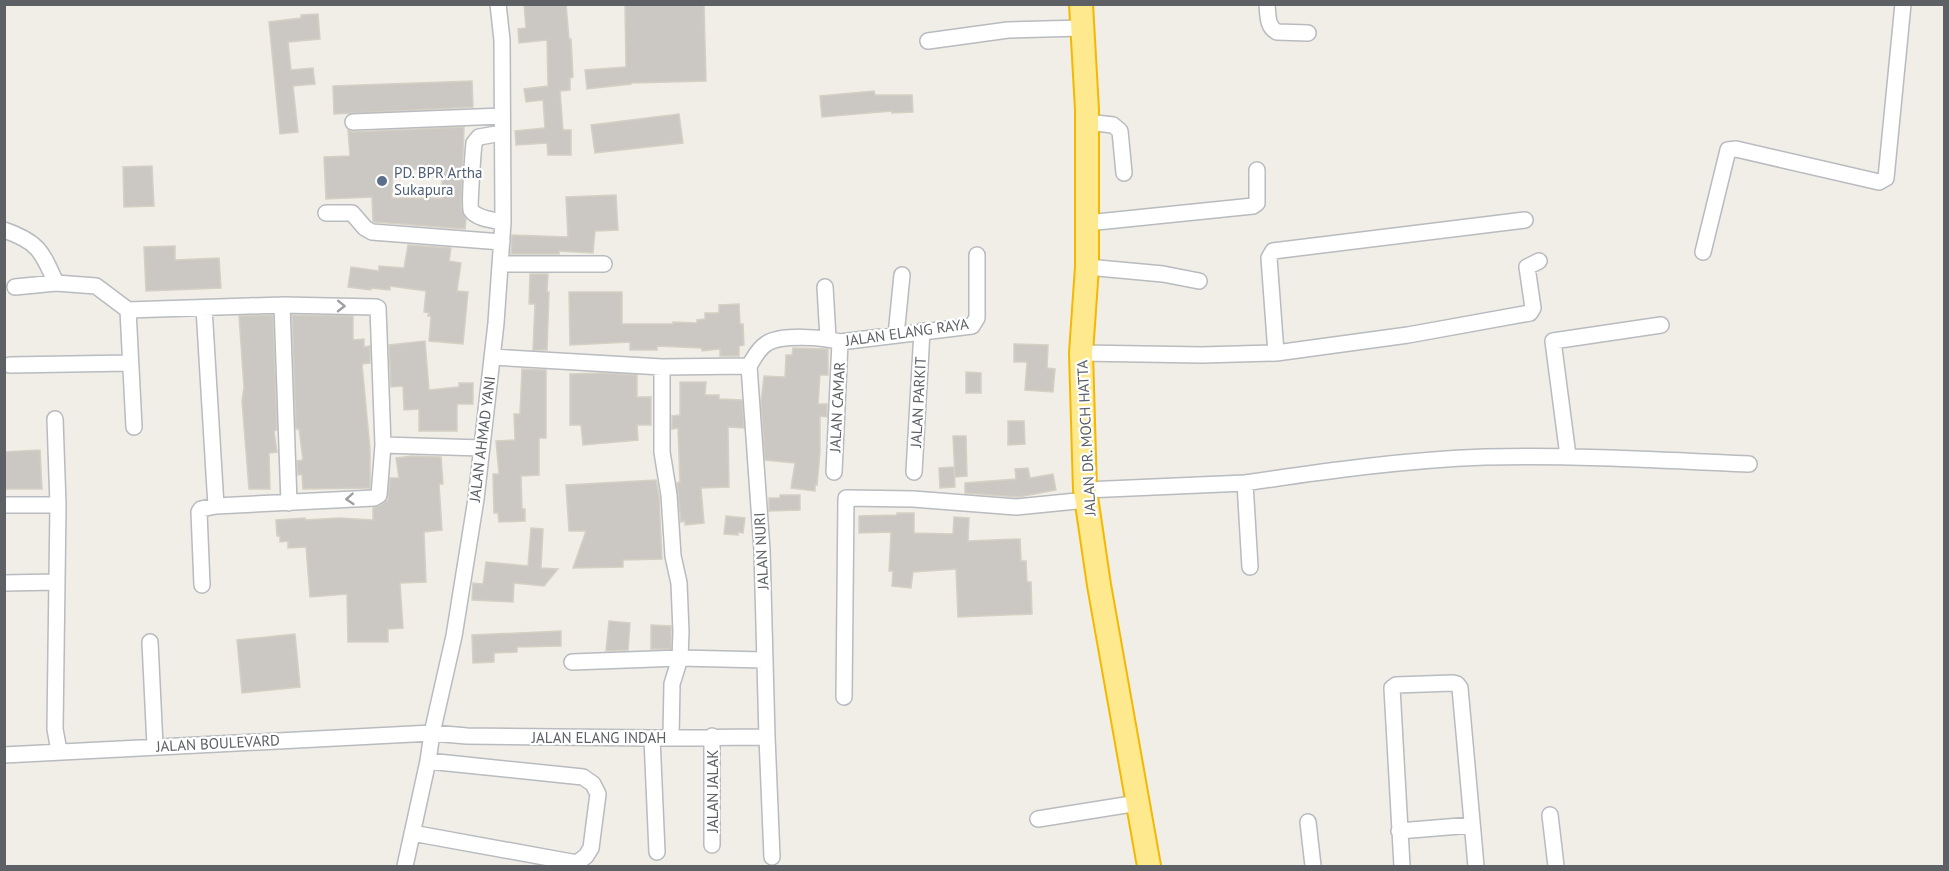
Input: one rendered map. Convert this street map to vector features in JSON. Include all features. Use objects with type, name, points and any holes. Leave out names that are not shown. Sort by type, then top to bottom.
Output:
[{"type":"highway","name":"JALAN DR. MOCH HATTA","points":[[1081,4],[1087,122],[1087,267],[1081,353],[1086,495],[1099,585],[1149,867]]},
{"type":"street","name":"JALAN AHMAD YANI","points":[[405,867],[454,636],[482,448],[492,357],[503,222],[502,40],[498,4]]},
{"type":"street","points":[[1267,4],[1268,20],[1273,30],[1308,33]]},
{"type":"street","points":[[1703,252],[1728,150],[1736,149],[1879,182],[1886,178],[1903,4]]},
{"type":"street","points":[[928,41],[1008,30],[1082,28]]},
{"type":"street","points":[[353,122],[502,116]]},
{"type":"street","points":[[1087,122],[1113,125],[1120,131],[1124,173]]},
{"type":"street","points":[[502,133],[479,137],[474,143],[473,179],[469,205],[474,213],[486,219],[503,222]]},
{"type":"street","points":[[1087,223],[1253,206],[1257,203],[1257,170]]},
{"type":"street","points":[[326,213],[352,213],[365,228],[372,232],[502,242]]},
{"type":"street","points":[[1276,353],[1269,258],[1273,251],[1526,220]]},
{"type":"street","points":[[4,230],[29,242],[41,251],[56,284]]},
{"type":"street","name":"JALAN ELANG RAYA","points":[[749,366],[759,350],[777,339],[834,340],[972,326],[977,318],[977,255]]},
{"type":"street","points":[[1081,353],[1202,355],[1276,353],[1408,335],[1530,313],[1533,308],[1527,267],[1539,261]]},
{"type":"street","points":[[500,264],[604,264]]},
{"type":"street","points":[[1087,267],[1163,274],[1199,281]]},
{"type":"street","points":[[896,335],[902,275]]},
{"type":"street","points":[[15,287],[56,284],[96,286],[128,310],[282,305],[378,308],[383,445],[380,492],[377,496],[216,506],[201,509],[202,585]]},
{"type":"street","name":"JALAN CAMAR","points":[[825,287],[834,340],[834,472]]},
{"type":"street","points":[[282,305],[289,503]]},
{"type":"street","points":[[204,308],[216,506]]},
{"type":"street","points":[[128,310],[134,427]]},
{"type":"street","points":[[1568,456],[1553,340],[1661,325]]},
{"type":"street","name":"JALAN PARKIT","points":[[914,472],[922,331]]},
{"type":"street","points":[[492,357],[662,367],[749,366]]},
{"type":"street","points":[[10,365],[130,363]]},
{"type":"street","name":"JALAN NURI","points":[[749,366],[762,550],[772,857]]},
{"type":"street","points":[[662,367],[662,452],[669,495],[673,556],[679,583],[681,632],[680,658],[672,684],[671,737]]},
{"type":"street","points":[[55,419],[58,505],[55,729],[59,752]]},
{"type":"street","points":[[383,445],[482,448]]},
{"type":"street","points":[[844,697],[846,498],[1016,507],[1086,495],[1245,483],[1344,468],[1483,457],[1568,456],[1749,464]]},
{"type":"street","points":[[1245,483],[1250,567]]},
{"type":"street","points":[[4,505],[58,505]]},
{"type":"street","points":[[4,583],[57,582]]},
{"type":"street","points":[[150,642],[155,746]]},
{"type":"street","points":[[572,662],[680,658],[765,660]]},
{"type":"street","points":[[1402,867],[1392,688],[1396,685],[1453,684],[1459,686],[1476,867]]},
{"type":"street","name":"JALAN ELANG INDAH","points":[[432,733],[467,736],[652,738],[767,736]]},
{"type":"street","name":"JALAN BOULEVARD","points":[[4,755],[432,733]]},
{"type":"street","name":"JALAN JALAK","points":[[712,736],[712,845]]},
{"type":"street","points":[[652,738],[657,852]]},
{"type":"street","points":[[412,833],[577,863],[586,856],[591,848],[598,794],[592,784],[583,777],[428,761]]},
{"type":"street","points":[[1038,819],[1138,803]]},
{"type":"street","points":[[1550,815],[1556,867]]},
{"type":"street","points":[[1308,822],[1313,867]]},
{"type":"street","points":[[1399,831],[1472,825]]},
{"type":"building","points":[[524,4],[566,4],[573,77],[570,78],[570,90],[560,91],[563,130],[571,130],[571,155],[548,155],[547,143],[516,145],[515,131],[545,128],[543,100],[526,102],[524,89],[548,86],[547,40],[519,43],[518,29],[526,28]]},
{"type":"building","points":[[625,4],[704,4],[706,81],[631,83],[587,89],[585,70],[626,67]]},
{"type":"building","points":[[318,14],[320,39],[288,42],[291,70],[313,68],[315,84],[293,86],[298,132],[280,134],[269,22]]},
{"type":"building","points":[[472,81],[473,107],[334,114],[333,86]]},
{"type":"building","points":[[874,91],[875,95],[912,95],[913,112],[892,113],[892,111],[822,117],[820,96]]},
{"type":"building","points":[[679,114],[683,143],[595,153],[591,125]]},
{"type":"building","name":"PD. BPR Artha Sukapura","points":[[464,127],[461,207],[466,219],[465,229],[375,222],[373,221],[372,197],[326,199],[324,157],[350,156],[348,130],[353,132]],"holes":[[[393,169],[442,170],[442,198],[392,198]]]},
{"type":"building","points":[[152,166],[154,206],[124,207],[123,167]]},
{"type":"building","points":[[616,195],[618,230],[595,231],[593,253],[559,251],[559,254],[511,254],[512,235],[568,237],[566,197]]},
{"type":"building","points":[[408,245],[451,248],[449,261],[461,263],[457,291],[468,292],[463,344],[429,341],[431,316],[424,312],[426,291],[390,286],[390,290],[348,287],[351,267],[379,271],[379,266],[404,268]]},
{"type":"building","points":[[175,246],[175,260],[219,258],[221,288],[146,291],[144,247]]},
{"type":"building","points":[[530,274],[548,274],[547,350],[533,350],[535,304],[529,304]]},
{"type":"building","points":[[569,292],[622,292],[622,324],[697,323],[697,320],[705,319],[705,313],[719,313],[719,305],[739,304],[744,345],[739,346],[739,356],[720,356],[720,349],[702,351],[702,348],[657,346],[657,350],[630,350],[630,342],[570,345]]},
{"type":"building","points":[[273,315],[277,430],[274,431],[277,452],[269,453],[270,489],[249,489],[242,401],[244,387],[239,316]]},
{"type":"building","points":[[292,315],[353,316],[353,340],[364,339],[364,347],[370,346],[370,363],[362,364],[370,449],[370,488],[303,489],[302,474],[298,475],[297,461],[303,460],[299,429],[296,429]]},
{"type":"building","points":[[425,341],[429,390],[459,387],[459,383],[473,383],[473,404],[457,404],[457,431],[419,431],[419,409],[404,410],[403,386],[391,387],[389,345]]},
{"type":"building","points":[[1014,344],[1048,345],[1047,368],[1055,369],[1053,392],[1025,390],[1027,362],[1014,362]]},
{"type":"building","points":[[793,348],[828,349],[828,375],[820,375],[818,404],[827,404],[827,417],[820,416],[820,452],[815,491],[791,488],[795,463],[765,460],[761,402],[764,376],[785,377],[786,355],[792,355]]},
{"type":"building","points":[[522,369],[546,370],[546,438],[539,438],[539,475],[521,476],[522,509],[525,509],[525,521],[499,522],[498,513],[494,513],[493,474],[499,474],[496,441],[515,440],[514,414],[520,414]]},
{"type":"building","points":[[966,372],[981,373],[981,393],[966,393]]},
{"type":"building","points":[[570,374],[637,375],[637,397],[651,397],[651,425],[637,425],[638,440],[583,445],[581,425],[570,425]]},
{"type":"building","points":[[680,382],[706,382],[705,395],[719,395],[719,399],[742,400],[744,428],[728,427],[729,487],[701,488],[704,523],[685,525],[685,521],[681,522],[677,483],[680,482],[678,428],[672,429],[672,416],[680,415]]},
{"type":"building","points":[[1008,421],[1024,421],[1025,444],[1008,445]]},
{"type":"building","points":[[953,436],[966,436],[967,476],[955,477]]},
{"type":"building","points":[[40,450],[42,489],[4,489],[4,452]]},
{"type":"building","points":[[441,457],[443,484],[439,484],[442,530],[424,532],[426,582],[400,583],[403,628],[388,629],[388,642],[348,642],[347,594],[310,597],[306,547],[288,548],[288,541],[280,542],[280,536],[277,536],[276,520],[339,518],[373,520],[373,508],[388,500],[390,478],[399,478],[396,458]]},
{"type":"building","points":[[954,467],[955,487],[940,488],[939,468]]},
{"type":"building","points":[[1028,468],[1030,478],[1053,474],[1056,490],[1019,497],[965,493],[965,483],[1016,479],[1015,469]]},
{"type":"building","points":[[656,480],[662,559],[623,560],[623,567],[573,568],[586,531],[569,531],[566,485]]},
{"type":"building","points":[[780,495],[800,495],[800,510],[769,511],[769,498],[780,498]]},
{"type":"building","points":[[897,513],[914,513],[914,533],[953,534],[954,517],[969,518],[968,541],[1020,539],[1021,561],[1026,561],[1027,582],[1031,582],[1032,614],[958,617],[956,569],[913,572],[911,588],[892,586],[893,571],[889,571],[891,532],[859,533],[859,516],[897,515]]},
{"type":"building","points":[[726,516],[745,518],[743,533],[724,534]]},
{"type":"building","points":[[531,528],[543,529],[541,568],[558,569],[544,586],[514,583],[513,602],[472,600],[473,583],[483,584],[486,562],[528,566]]},
{"type":"building","points":[[609,621],[630,623],[628,650],[606,651]]},
{"type":"building","points":[[651,625],[671,626],[671,649],[651,649]]},
{"type":"building","points":[[561,631],[561,646],[517,647],[517,652],[494,653],[494,662],[473,663],[472,635]]},
{"type":"building","points":[[295,634],[300,687],[242,693],[237,640]]},
{"type":"place","name":"PD. BPR Artha Sukapura","points":[[382,181]]}]
